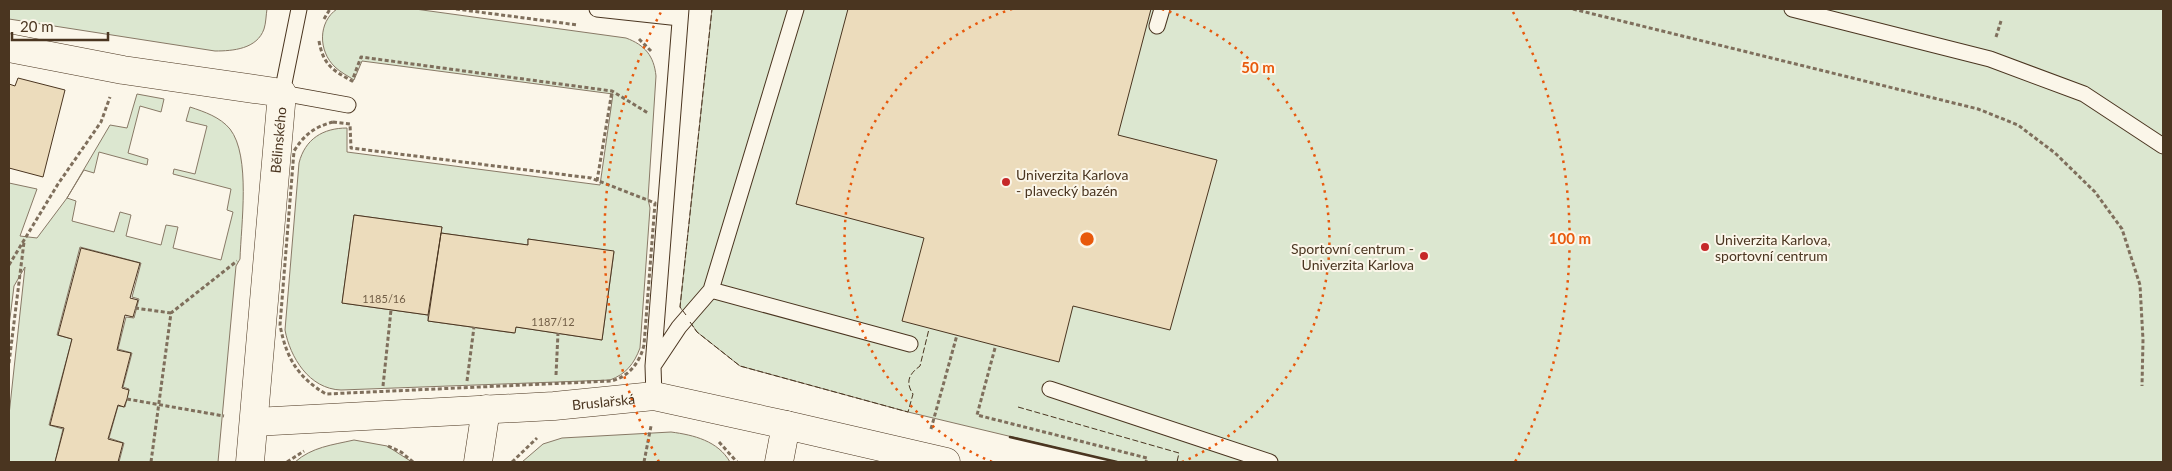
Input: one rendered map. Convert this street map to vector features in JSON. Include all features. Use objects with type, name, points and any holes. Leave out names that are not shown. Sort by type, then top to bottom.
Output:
[{"type":"street","name":"Bělinského","points":[[9,48],[123,70],[282,93],[250,462]]},
{"type":"street","name":"Bruslařská","points":[[254,422],[486,408],[554,406],[654,396],[786,424],[935,460]]},
{"type":"street","points":[[478,462],[486,408]]},
{"type":"street","points":[[779,462],[786,424]]},
{"type":"lane","points":[[299,9],[282,93],[348,105]]},
{"type":"lane","points":[[597,9],[681,14],[653,366],[654,396]]},
{"type":"lane","points":[[653,366],[679,327],[712,290],[796,9]]},
{"type":"lane","points":[[1157,26],[1162,9]]},
{"type":"lane","points":[[1792,9],[1990,59],[2084,94],[2163,146]]},
{"type":"lane","points":[[712,290],[910,344]]},
{"type":"lane","points":[[1050,389],[1270,462]]},
{"type":"path","points":[[321,25],[330,9]]},
{"type":"path","points":[[456,9],[584,26]]},
{"type":"path","points":[[1574,9],[1978,109],[2018,125],[2054,153],[2095,192],[2122,229],[2140,285],[2143,340],[2142,386]]},
{"type":"path","points":[[318,33],[323,60],[337,73],[352,81],[361,57],[612,91],[648,113]]},
{"type":"path","points":[[632,35],[648,46],[657,60]]},
{"type":"path","points":[[597,181],[612,91]]},
{"type":"path","points":[[9,266],[58,184],[101,122],[111,96]]},
{"type":"path","points":[[353,393],[326,394],[300,374],[283,344],[280,325],[294,151],[302,138],[309,132],[332,122],[350,124],[350,148],[591,178],[655,203],[644,345],[638,362],[626,375],[618,380],[556,385],[374,392]]},
{"type":"path","points":[[9,363],[25,239]]},
{"type":"path","points":[[151,462],[171,313],[240,259]]},
{"type":"path","points":[[135,308],[171,313]]},
{"type":"path","points":[[383,392],[391,310]]},
{"type":"path","points":[[466,388],[474,328]]},
{"type":"path","points":[[556,385],[558,333]]},
{"type":"path","points":[[935,460],[957,336]]},
{"type":"path","points":[[996,348],[978,415],[1147,458],[1146,462]]},
{"type":"path","points":[[127,398],[224,416]]},
{"type":"path","points":[[644,462],[651,425]]},
{"type":"green space","points":[[9,9],[267,9],[264,29],[256,41],[244,48],[215,51],[9,19]]},
{"type":"green space","points":[[337,9],[415,9],[626,38],[638,44],[647,52],[651,57],[656,76],[648,199],[650,208],[640,348],[632,364],[625,371],[610,380],[341,390],[319,384],[303,370],[291,351],[285,330],[299,163],[310,141],[330,130],[347,128],[347,152],[600,185],[613,94],[362,61],[354,80],[335,67],[325,53],[322,37],[326,21]],"holes":[[[354,215],[442,227],[441,233],[528,245],[528,239],[614,252],[602,340],[516,327],[514,333],[428,321],[428,315],[342,303]]]},
{"type":"green space","name":"Sportovní centrum - Univerzita Karlova","points":[[712,9],[2163,9],[2163,462],[1117,462],[908,412],[740,366],[697,332],[680,307]]},
{"type":"green space","points":[[137,94],[164,99],[161,112],[140,106],[128,153],[148,159],[147,165],[99,152],[94,173],[84,170],[67,198],[110,125],[127,128]]},
{"type":"green space","points":[[190,107],[217,118],[230,129],[237,141],[243,173],[243,210],[240,259],[236,266],[218,462],[119,462],[124,443],[109,438],[118,406],[125,407],[129,389],[123,387],[132,353],[118,349],[126,317],[134,318],[139,299],[132,297],[141,263],[80,247],[57,335],[72,339],[49,425],[63,429],[55,462],[9,462],[9,415],[25,267],[14,286],[9,326],[9,183],[37,189],[20,236],[37,238],[67,198],[76,201],[72,221],[114,232],[120,212],[131,215],[126,236],[161,245],[166,225],[178,227],[173,248],[221,260],[233,212],[227,210],[231,189],[173,174],[174,169],[195,174],[207,126],[186,121]]},
{"type":"green space","points":[[671,432],[705,440],[719,449],[730,462],[522,462],[543,444],[562,438]]},
{"type":"green space","points":[[354,440],[387,446],[412,462],[295,462],[315,450]]},
{"type":"building","name":"Univerzita Karlova - plavecký bazén","points":[[848,9],[1151,9],[1118,135],[1217,160],[1170,330],[1073,306],[1059,362],[902,321],[924,238],[796,204]]},
{"type":"building","points":[[18,78],[65,90],[43,177],[9,168],[9,84],[15,86]]},
{"type":"building","points":[[354,215],[442,227],[428,315],[342,303]]},
{"type":"building","points":[[441,233],[528,245],[528,239],[614,251],[602,340],[516,327],[515,333],[428,321]]},
{"type":"building","points":[[81,248],[140,263],[130,298],[138,300],[133,317],[125,315],[117,350],[131,353],[122,388],[129,390],[127,399],[124,407],[118,405],[108,439],[123,443],[118,462],[55,462],[64,428],[50,425],[72,339],[58,335]]},
{"type":"fence","points":[[686,315],[680,307],[712,9]]},
{"type":"fence","points":[[690,322],[697,332],[740,366],[908,412],[913,394],[909,386],[909,378],[920,366],[929,329]]},
{"type":"fence","points":[[1018,407],[1179,453],[1177,462]]},
{"type":"wall","points":[[1010,437],[1117,462]]},
{"type":"place","name":"Univerzita Karlova - plavecký bazén","points":[[1006,182]]},
{"type":"place","name":"Univerzita Karlova, sportovní centrum","points":[[1705,247]]},
{"type":"place","name":"Sportovní centrum - Univerzita Karlova","points":[[1424,256]]}]
